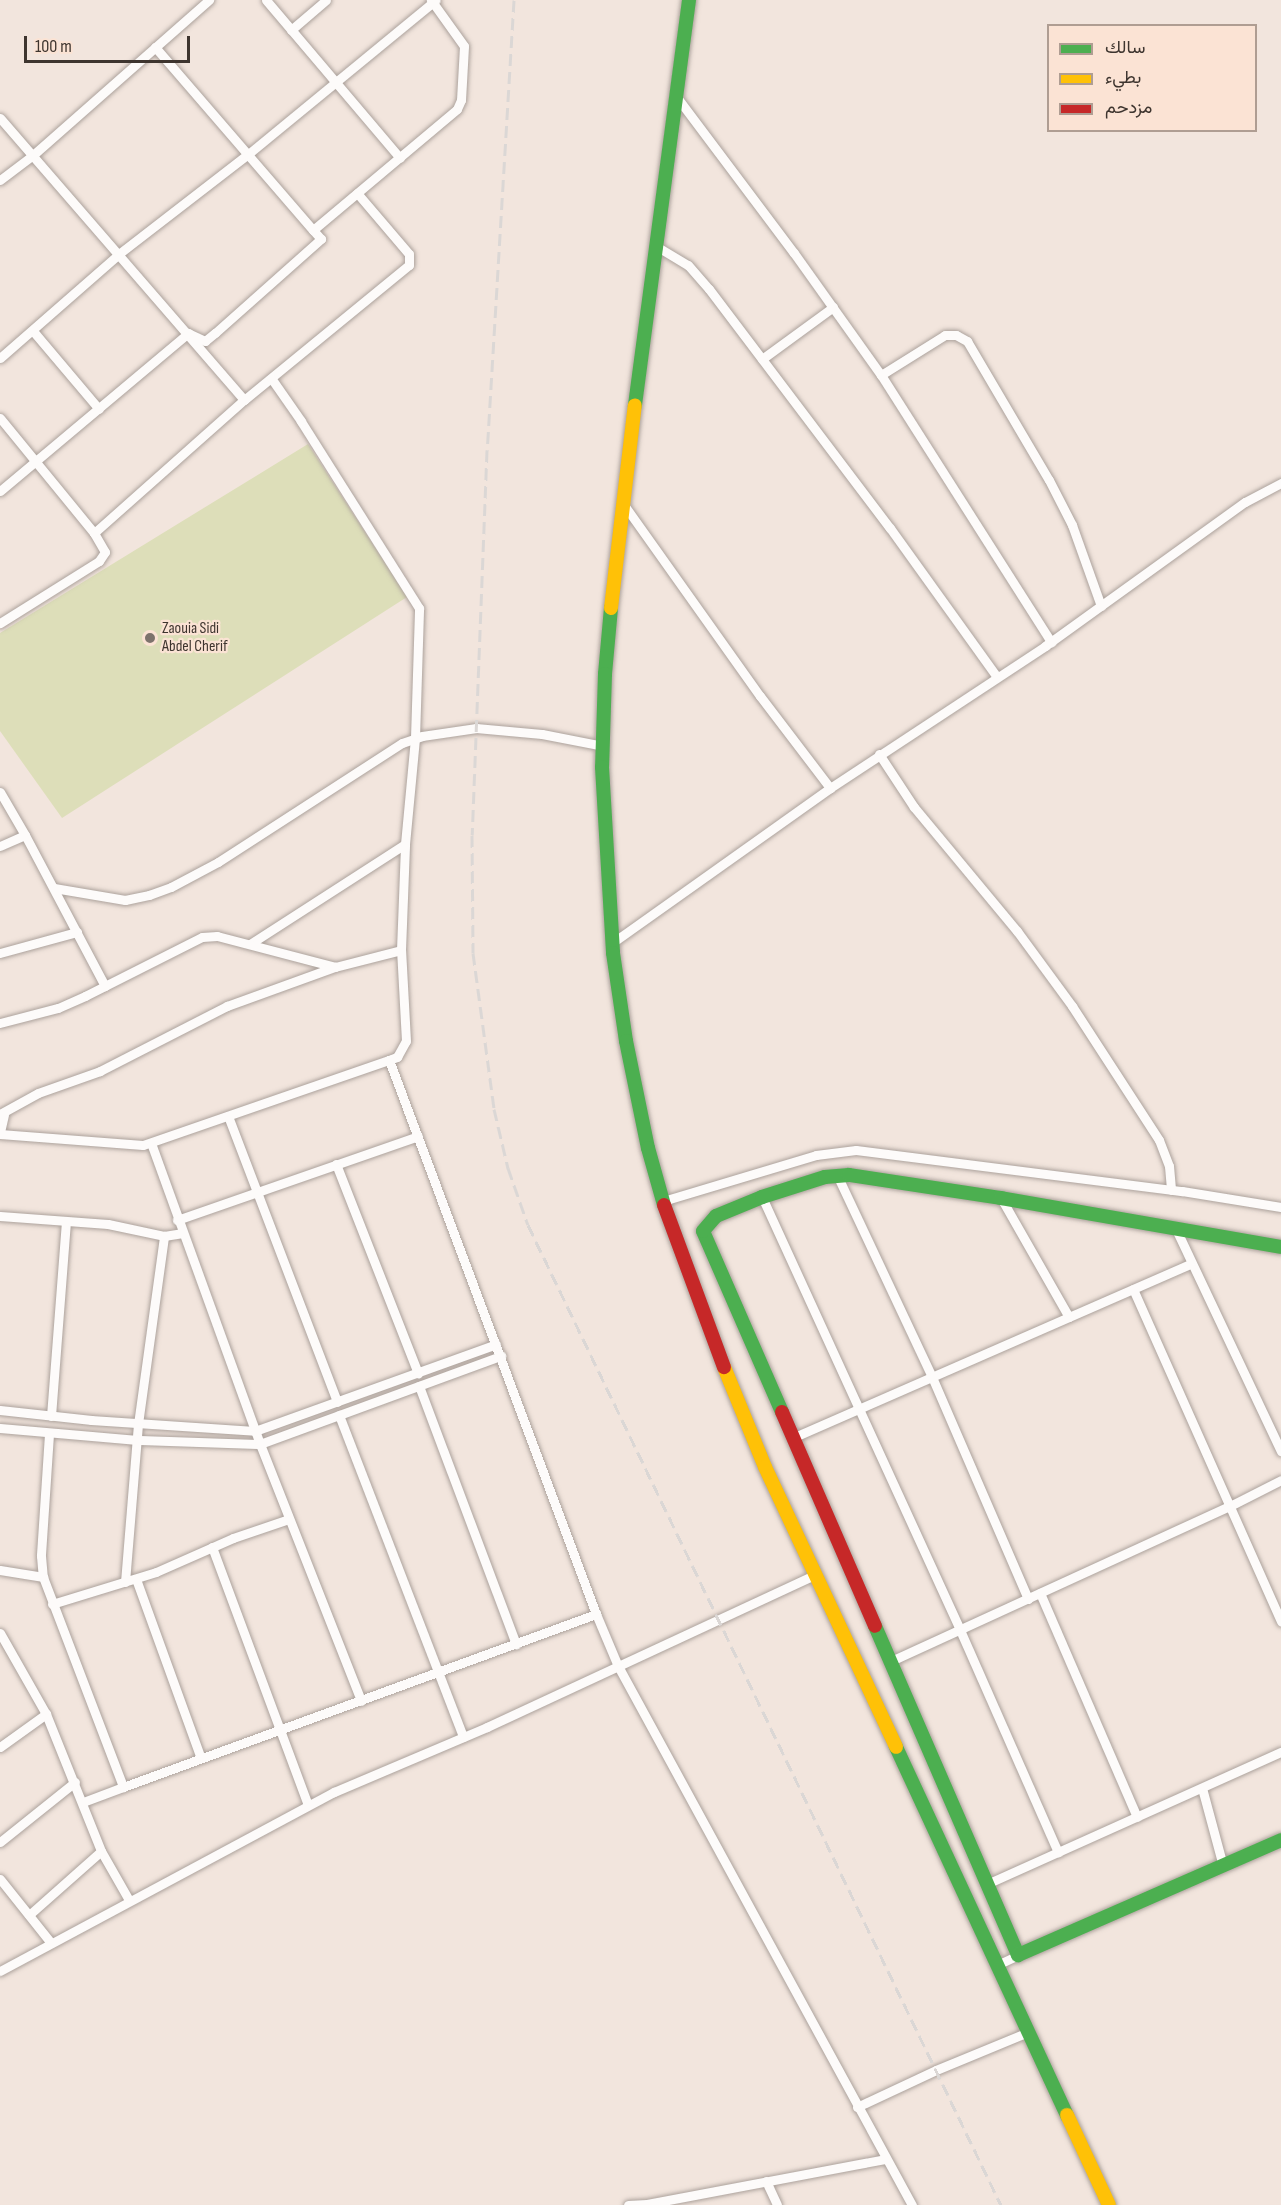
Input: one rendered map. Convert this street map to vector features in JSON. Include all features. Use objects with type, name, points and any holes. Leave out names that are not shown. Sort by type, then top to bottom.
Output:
[{"type":"main road","points":[[689,0],[622,502],[605,674],[603,746],[606,855],[612,943],[626,1041],[648,1148],[663,1201],[714,1343],[765,1467],[1109,2205]]},
{"type":"main road","points":[[1281,1247],[1001,1198],[837,1175],[762,1197],[716,1216],[706,1226],[704,1236],[989,1883],[1018,1954],[1281,1840]]},
{"type":"street","points":[[0,180],[33,155],[209,0]]},
{"type":"street","points":[[266,0],[400,158]]},
{"type":"street","points":[[291,30],[326,0]]},
{"type":"street","points":[[0,358],[120,253],[247,155],[433,1],[464,46],[461,100],[446,120],[313,230]]},
{"type":"street","points":[[155,47],[321,239],[205,341],[188,333]]},
{"type":"street","points":[[676,96],[833,307],[880,375],[1051,642]]},
{"type":"street","points":[[0,118],[120,253],[244,400]]},
{"type":"street","points":[[94,533],[244,400],[410,262],[409,254],[357,193]]},
{"type":"street","points":[[656,246],[694,271],[890,528],[997,677]]},
{"type":"street","points":[[762,359],[833,307]]},
{"type":"street","points":[[33,331],[99,409]]},
{"type":"street","points":[[0,491],[188,333]]},
{"type":"street","points":[[880,375],[945,335],[956,335],[966,341],[1049,480],[1078,539],[1101,606]]},
{"type":"street","points":[[272,378],[418,604],[420,620],[415,738],[405,844],[401,950],[406,1041],[397,1057],[151,1143],[135,1145],[0,1133],[2,1114],[38,1093],[100,1071],[227,1006],[335,967],[401,950]]},
{"type":"street","points":[[0,418],[36,459],[105,549],[99,561],[0,622]]},
{"type":"street","points":[[612,943],[879,754],[1051,642],[1245,502],[1281,483]]},
{"type":"street","points":[[622,502],[760,696],[830,788]]},
{"type":"street","points":[[54,888],[125,900],[171,887],[236,850],[402,743],[415,738],[476,728],[542,734],[603,746]]},
{"type":"street","points":[[879,754],[914,807],[1017,932],[1072,1006],[1159,1140],[1169,1166],[1171,1190]]},
{"type":"street","points":[[0,792],[105,986]]},
{"type":"street","points":[[0,846],[25,835]]},
{"type":"street","points":[[250,944],[405,844]]},
{"type":"street","points":[[0,953],[77,932]]},
{"type":"street","points":[[0,1023],[58,1008],[202,937],[217,936],[335,967]]},
{"type":"street","points":[[389,1060],[596,1614],[618,1666],[912,2205]]},
{"type":"street","points":[[228,1116],[337,1402]]},
{"type":"street","points":[[177,1220],[418,1137]]},
{"type":"street","points":[[151,1143],[255,1431],[360,1701]]},
{"type":"street","points":[[663,1201],[816,1155],[856,1150],[1171,1190],[1281,1207]]},
{"type":"street","points":[[336,1164],[418,1373]]},
{"type":"street","points":[[837,1175],[932,1377],[1028,1599]]},
{"type":"street","points":[[762,1197],[960,1630],[1058,1852]]},
{"type":"street","points":[[1001,1198],[1069,1317]]},
{"type":"street","points":[[0,1216],[108,1224],[164,1236],[183,1233]]},
{"type":"street","points":[[51,1416],[66,1221]]},
{"type":"street","points":[[1175,1227],[1190,1264],[1281,1451]]},
{"type":"street","points":[[125,1582],[138,1424],[164,1236]]},
{"type":"street","points":[[792,1438],[1190,1264]]},
{"type":"street","points":[[1133,1289],[1281,1622]]},
{"type":"street","points":[[0,1410],[138,1424],[255,1431],[496,1344]]},
{"type":"street","points":[[0,1428],[137,1440],[260,1444],[501,1356]]},
{"type":"street","points":[[419,1386],[516,1644]]},
{"type":"street","points":[[339,1415],[462,1737]]},
{"type":"street","points":[[49,1434],[40,1556],[43,1577],[123,1787]]},
{"type":"street","points":[[891,1661],[1228,1507],[1281,1480]]},
{"type":"street","points":[[52,1604],[136,1579],[212,1547],[289,1519]]},
{"type":"street","points":[[212,1547],[308,1805]]},
{"type":"street","points":[[0,1570],[43,1577]]},
{"type":"street","points":[[0,1971],[308,1805],[815,1575]]},
{"type":"street","points":[[136,1579],[200,1756]]},
{"type":"street","points":[[1040,1593],[1137,1817]]},
{"type":"street","points":[[83,1802],[200,1756],[360,1701],[596,1614]]},
{"type":"street","points":[[2,1640],[46,1714],[101,1851],[129,1900]]},
{"type":"street","points":[[0,1747],[46,1714]]},
{"type":"street","points":[[989,1883],[1281,1752]]},
{"type":"street","points":[[0,1842],[75,1782]]},
{"type":"street","points":[[1202,1788],[1223,1866]]},
{"type":"street","points":[[29,1915],[101,1851]]},
{"type":"street","points":[[0,1879],[51,1943]]},
{"type":"street","points":[[997,1965],[1018,1954]]},
{"type":"street","points":[[858,2107],[936,2070],[1028,2032]]},
{"type":"street","points":[[627,2205],[648,2204],[885,2159]]},
{"type":"street","points":[[766,2181],[777,2205]]},
{"type":"green space","points":[[308,444],[407,597],[62,818],[0,731],[0,633]]},
{"type":"railway","points":[[514,0],[487,450],[472,835],[473,953],[494,1109],[508,1168],[528,1225],[1001,2205]]},
{"type":"traffic: fast","points":[[635,405],[689,0]]},
{"type":"traffic: fast","points":[[611,608],[605,674],[602,767],[613,953],[626,1041],[648,1148],[664,1205]]},
{"type":"traffic: fast","points":[[782,1412],[703,1231],[716,1216],[762,1197],[825,1177],[849,1175],[1001,1198],[1281,1247]]},
{"type":"traffic: fast","points":[[875,1626],[1018,1955],[1281,1840]]},
{"type":"traffic: fast","points":[[896,1747],[1067,2115]]},
{"type":"traffic: slow","points":[[611,608],[635,405]]},
{"type":"traffic: slow","points":[[724,1367],[765,1467],[896,1747]]},
{"type":"traffic: slow","points":[[1067,2115],[1109,2205]]},
{"type":"traffic: jam","points":[[664,1205],[724,1367]]},
{"type":"traffic: jam","points":[[782,1412],[875,1626]]},
{"type":"place","name":"Zaouia Sidi Abdel Cherif","points":[[150,638]]}]
